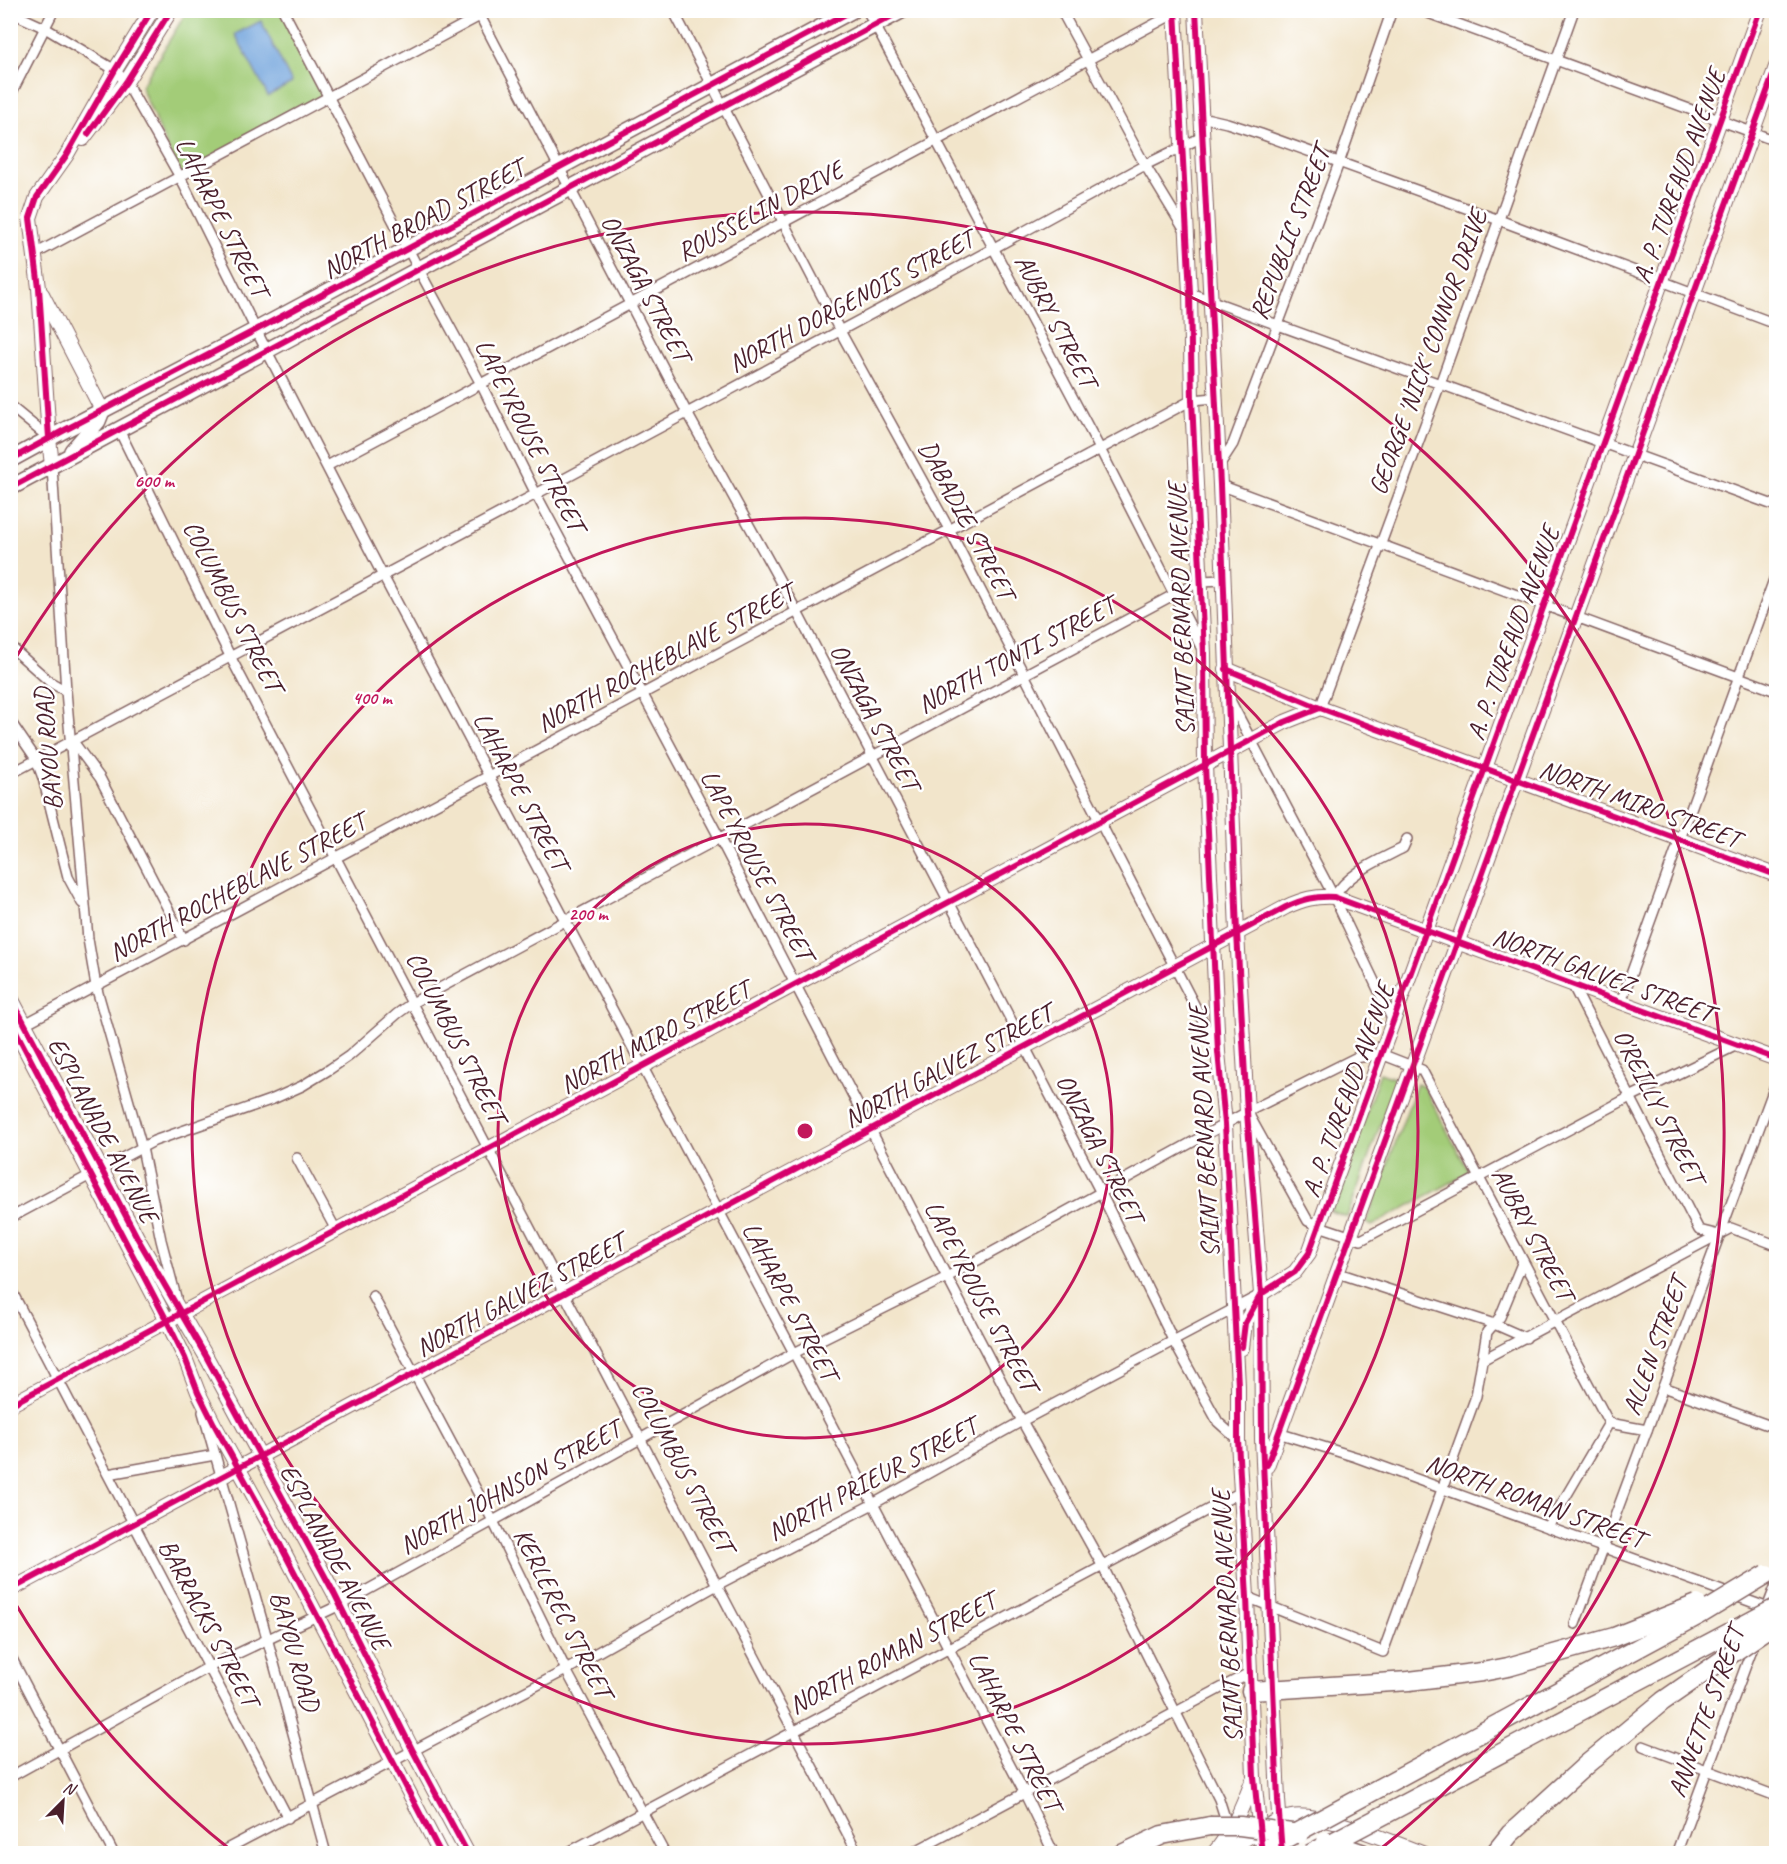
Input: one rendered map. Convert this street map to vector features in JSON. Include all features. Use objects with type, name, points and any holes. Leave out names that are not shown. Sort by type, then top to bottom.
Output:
[{"type":"highway","points":[[1250,1682],[1273,1690],[1410,1681],[1508,1667],[1614,1637],[1773,1576]]},
{"type":"highway","points":[[1260,1854],[1773,1576]]},
{"type":"highway","points":[[1494,1854],[1510,1834],[1587,1764],[1774,1612]]},
{"type":"highway","points":[[1310,1854],[1774,1612]]},
{"type":"highway","points":[[1122,1854],[1142,1843],[1173,1832],[1210,1826],[1240,1826],[1299,1834],[1364,1854]]},
{"type":"main road","name":"NORTH BROAD STREET","points":[[10,460],[854,10]]},
{"type":"main road","name":"NORTH BROAD STREET","points":[[10,488],[903,10]]},
{"type":"main road","points":[[68,456],[98,422],[102,410]]},
{"type":"street","points":[[10,96],[54,10]]},
{"type":"street","points":[[66,156],[152,10]]},
{"type":"street","points":[[66,156],[87,136],[126,82],[171,10]]},
{"type":"street","name":"LAPEYROUSE STREET","points":[[283,10],[481,384],[536,495],[720,839],[1022,1421],[1102,1565],[1219,1799],[1226,1821],[1224,1847]]},
{"type":"street","points":[[35,254],[478,14],[491,10]]},
{"type":"street","name":"DABADIE STREET","points":[[673,10],[840,331],[949,529],[1025,674],[1218,1052]]},
{"type":"street","name":"AUBRY STREET","points":[[867,10],[935,142],[1100,449],[1203,653]]},
{"type":"street","points":[[1061,10],[1144,165],[1186,233]]},
{"type":"street","name":"SAINT BERNARD AVENUE","points":[[1196,10],[1220,485],[1237,933],[1247,1112],[1261,1294],[1262,1439],[1282,1854]]},
{"type":"street","name":"REPUBLIC STREET","points":[[1218,466],[1233,444],[1339,163],[1392,10]]},
{"type":"street","points":[[1420,10],[1776,141]]},
{"type":"street","name":"GEORGE 'NICK' CONNOR DRIVE","points":[[1320,708],[1440,384],[1574,10]]},
{"type":"street","name":"A. P. TUREAUD AVENUE","points":[[1238,1386],[1245,1323],[1261,1294],[1295,1272],[1309,1253],[1760,10]]},
{"type":"street","name":"ROUSSELIN DRIVE","points":[[327,466],[1177,11]]},
{"type":"street","name":"SAINT BERNARD AVENUE","points":[[1177,11],[1201,581],[1205,765],[1215,945],[1218,1052],[1225,1124],[1238,1386],[1238,1440],[1254,1777],[1260,1854]]},
{"type":"street","name":"LAHARPE STREET","points":[[10,12],[45,28],[115,70],[126,82],[180,177],[383,576],[794,1353],[1025,1794],[1054,1854]]},
{"type":"street","name":"ONZAGA STREET","points":[[478,14],[632,304],[687,413],[797,612],[1025,1047],[1101,1193],[1173,1340],[1218,1422],[1238,1440]]},
{"type":"street","name":"A. P. TUREAUD AVENUE","points":[[1265,1471],[1776,67]]},
{"type":"street","points":[[1201,117],[1235,126],[1499,220],[1776,324]]},
{"type":"street","name":"NORTH DORGENOIS STREET","points":[[10,774],[536,495],[1144,165],[1202,136]]},
{"type":"street","name":"BAYOU ROAD","points":[[66,156],[37,197],[30,218],[39,288],[66,691],[88,939],[96,986],[142,1148],[161,1240],[180,1310]]},
{"type":"street","points":[[39,288],[102,410]]},
{"type":"street","points":[[1190,293],[1776,506]]},
{"type":"street","name":"NORTH ROCHEBLAVE STREET","points":[[15,1026],[184,940],[1192,400],[1215,398]]},
{"type":"street","points":[[10,406],[49,438]]},
{"type":"street","name":"COLUMBUS STREET","points":[[119,430],[231,658],[858,1854]]},
{"type":"street","points":[[1220,485],[1776,691]]},
{"type":"street","points":[[1621,1002],[1776,574]]},
{"type":"street","name":"NORTH TONTI STREET","points":[[10,1218],[154,1141],[273,1099],[302,1086],[349,1056],[397,1014],[412,1004],[1175,594],[1201,581],[1223,579]]},
{"type":"street","points":[[10,646],[50,682],[66,691]]},
{"type":"street","name":"NORTH MIRO STREET","points":[[1226,669],[1320,708],[1776,875]]},
{"type":"street","points":[[1227,695],[1334,897],[1393,1021]]},
{"type":"street","name":"NORTH MIRO STREET","points":[[10,1405],[167,1321],[180,1310],[336,1230],[1285,722],[1320,708]]},
{"type":"street","points":[[10,721],[36,759],[44,778],[68,877],[85,908]]},
{"type":"street","points":[[72,740],[100,778],[184,940]]},
{"type":"street","points":[[1334,897],[1350,878],[1403,848],[1407,839]]},
{"type":"street","name":"NORTH GALVEZ STREET","points":[[10,1590],[1300,901],[1318,896],[1334,897],[1776,1059]]},
{"type":"street","name":"O'REILLY STREET","points":[[1572,984],[1699,1230],[1719,1235]]},
{"type":"street","name":"ESPLANADE AVENUE","points":[[10,996],[15,1026],[96,1172],[180,1310],[260,1456],[340,1605],[413,1751],[468,1854]]},
{"type":"street","points":[[1247,1112],[1308,1221],[1361,1240],[1630,1097],[1737,1045]]},
{"type":"street","name":"AUBRY STREET","points":[[1381,1054],[1422,1070],[1609,1423]]},
{"type":"street","name":"NORTH JOHNSON STREET","points":[[10,1777],[61,1751],[209,1667],[340,1605],[794,1353],[947,1277],[1247,1112],[1354,1058],[1381,1054]]},
{"type":"street","name":"ALLEN STREET","points":[[1575,1624],[1776,1083]]},
{"type":"street","points":[[297,1158],[336,1230]]},
{"type":"street","name":"ESPLANADE AVENUE","points":[[96,1172],[185,1358],[198,1392],[441,1854]]},
{"type":"street","points":[[1482,1360],[1731,1228],[1776,1245]]},
{"type":"street","points":[[1247,1597],[1383,1652],[1476,1396],[1487,1332],[1500,1317],[1523,1261]]},
{"type":"street","points":[[1338,1273],[1494,1324],[1526,1338]]},
{"type":"street","name":"BARRACKS STREET","points":[[10,1288],[288,1818]]},
{"type":"street","name":"NORTH PRIEUR STREET","points":[[217,1854],[566,1670],[717,1585],[873,1504],[1022,1421],[1261,1294]]},
{"type":"street","name":"KERLEREC STREET","points":[[373,1296],[494,1521],[566,1670],[666,1854]]},
{"type":"street","points":[[1663,1387],[1776,1428]]},
{"type":"street","name":"BAYOU ROAD","points":[[198,1392],[326,1854]]},
{"type":"street","points":[[1548,1527],[1609,1423],[1647,1430]]},
{"type":"street","name":"NORTH ROMAN STREET","points":[[1278,1433],[1356,1457],[1774,1612]]},
{"type":"street","points":[[1238,1440],[1262,1439]]},
{"type":"street","points":[[108,1474],[215,1455]]},
{"type":"street","name":"NORTH ROMAN STREET","points":[[565,1854],[1241,1492]]},
{"type":"street","name":"ANNETTE STREET","points":[[1676,1854],[1706,1771],[1774,1612],[1773,1576]]},
{"type":"street","points":[[10,1655],[114,1854]]},
{"type":"street","points":[[910,1854],[1176,1712],[1250,1682]]},
{"type":"street","points":[[1643,1746],[1776,1796]]},
{"type":"street","points":[[1224,1847],[1254,1777]]},
{"type":"street","points":[[1213,1854],[1280,1820],[1293,1817],[1316,1818],[1343,1825],[1424,1854]]},
{"type":"green space","points":[[283,10],[329,96],[180,177],[141,87],[187,11]]},
{"type":"green space","points":[[1380,1073],[1397,1079],[1347,1217],[1330,1211]]},
{"type":"green space","points":[[1417,1084],[1424,1087],[1468,1170],[1465,1175],[1372,1226],[1366,1223]]},
{"type":"water","points":[[261,21],[292,83],[268,96],[235,34]]},
{"type":"cycle path","points":[[49,438],[39,288],[30,218],[37,197],[66,156],[152,10]]},
{"type":"cycle path","points":[[88,134],[126,82],[171,10]]},
{"type":"cycle path","points":[[10,460],[853,10]]},
{"type":"cycle path","points":[[10,488],[903,10]]},
{"type":"cycle path","points":[[1175,10],[1190,293],[1192,400],[1204,653],[1205,765],[1218,1052],[1225,1124],[1254,1777],[1262,1854]]},
{"type":"cycle path","points":[[1196,10],[1220,485],[1237,933],[1247,1112],[1261,1294],[1262,1439],[1282,1854]]},
{"type":"cycle path","points":[[1242,1347],[1245,1323],[1261,1294],[1295,1272],[1309,1253],[1760,10]]},
{"type":"cycle path","points":[[1267,1465],[1776,67]]},
{"type":"cycle path","points":[[1226,669],[1320,708]]},
{"type":"cycle path","points":[[10,1405],[1285,722],[1320,708],[1776,875]]},
{"type":"cycle path","points":[[10,1590],[1286,907],[1304,900],[1334,897],[1776,1059]]},
{"type":"cycle path","points":[[10,996],[138,1239],[207,1358],[334,1593],[413,1751],[468,1854]]},
{"type":"cycle path","points":[[10,1020],[167,1321],[214,1424],[273,1531],[441,1854]]}]
